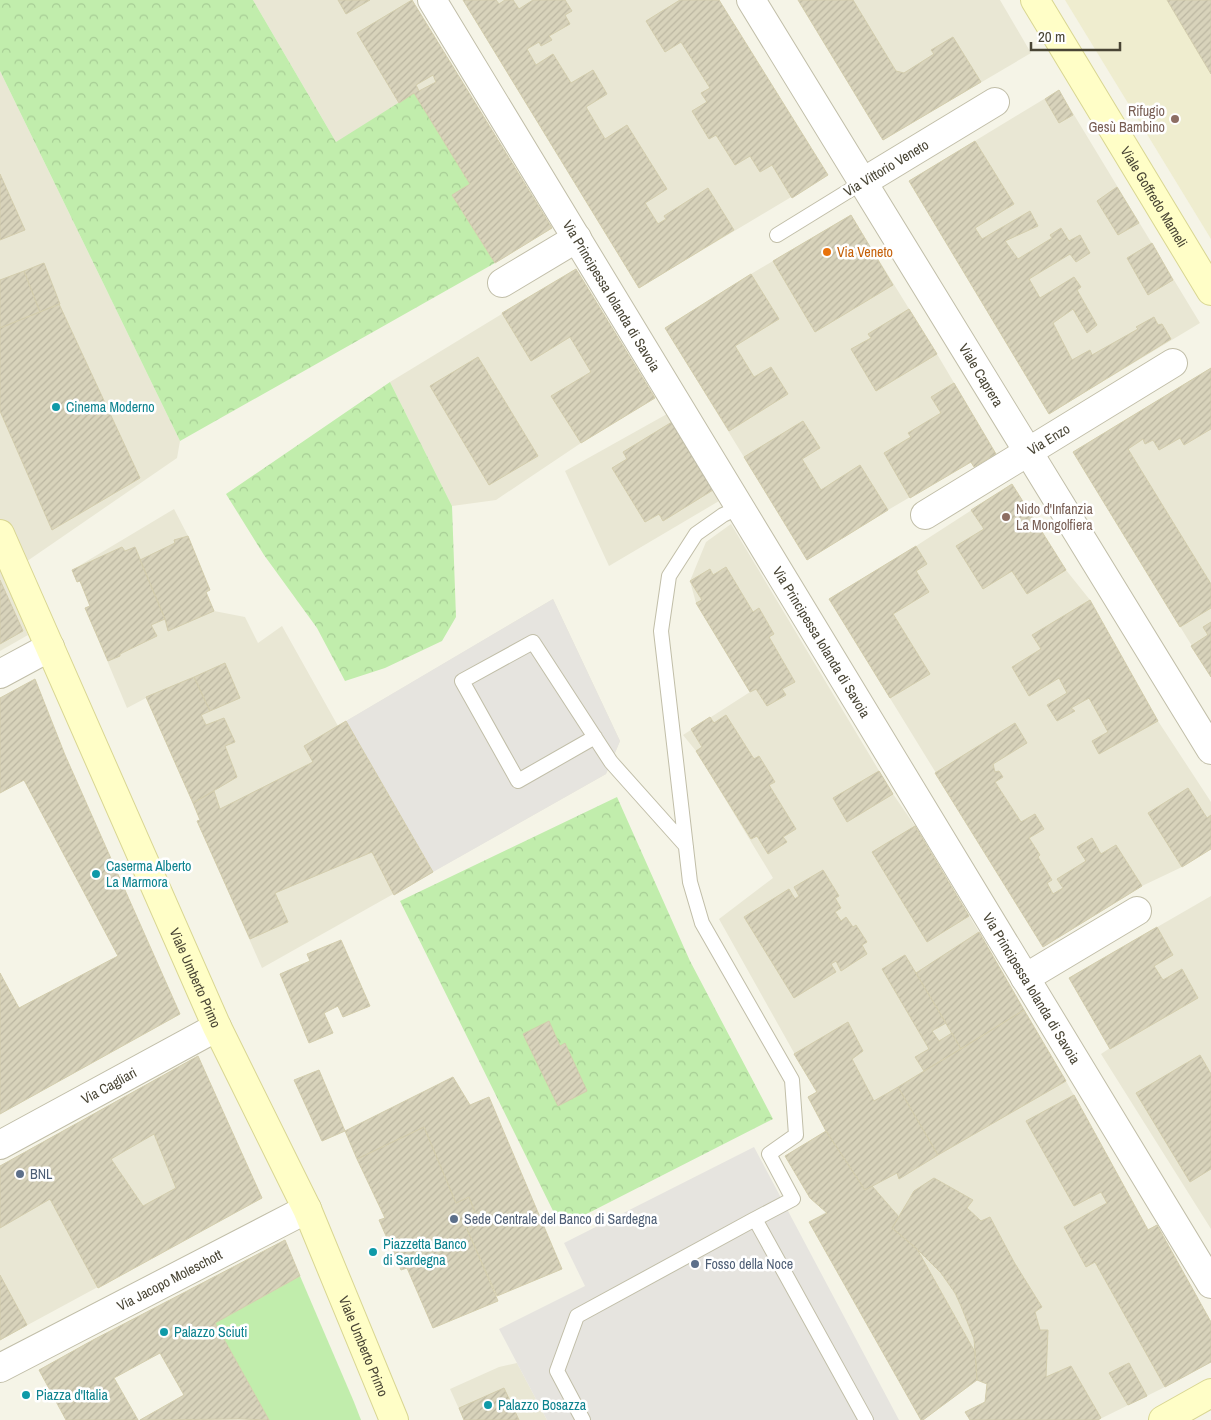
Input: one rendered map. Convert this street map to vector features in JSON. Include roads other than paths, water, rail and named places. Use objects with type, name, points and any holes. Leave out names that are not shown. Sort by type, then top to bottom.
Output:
[{"type":"main road","name":"Viale Goffredo Mameli","points":[[1035,0],[1211,291]]},
{"type":"main road","name":"Viale Umberto Primo","points":[[0,534],[218,1027],[306,1209],[394,1420]]},
{"type":"main road","points":[[1163,1420],[1211,1393]]},
{"type":"street","name":"Via Principessa Iolanda di Savoia","points":[[432,0],[1211,1284]]},
{"type":"street","name":"Viale Caprera","points":[[751,0],[1211,750]]},
{"type":"street","name":"Via Vittorio Veneto","points":[[863,182],[995,102]]},
{"type":"street","points":[[502,283],[576,238]]},
{"type":"street","name":"Via Enzo","points":[[925,515],[1173,363]]},
{"type":"street","points":[[0,674],[50,647]]},
{"type":"street","points":[[1025,978],[1137,911]]},
{"type":"street","name":"Via Cagliari","points":[[0,1146],[218,1027]]},
{"type":"street","name":"Via Jacopo Moleschott","points":[[0,1368],[306,1209]]},
{"type":"lane","name":"Via Vittorio Veneto","points":[[778,234],[863,182]]},
{"type":"lane","points":[[583,1420],[557,1371],[576,1316],[793,1199],[769,1154],[796,1135],[792,1080],[702,923],[690,882],[661,630],[669,576],[696,534],[724,515],[740,507]]},
{"type":"lane","points":[[595,737],[518,781],[462,680],[533,642],[595,737],[611,762],[686,846]]},
{"type":"lane","points":[[755,1219],[866,1420]]},
{"type":"place","name":"Rifugio Gesù Bambino","points":[[1175,119]]},
{"type":"place","name":"Via Veneto","points":[[827,252]]},
{"type":"place","name":"Cinema Moderno","points":[[56,407]]},
{"type":"place","name":"Nido d'Infanzia La Mongolfiera","points":[[1006,517]]},
{"type":"place","name":"Caserma Alberto La Marmora","points":[[96,874]]},
{"type":"place","name":"BNL","points":[[20,1174]]},
{"type":"place","name":"Sede Centrale del Banco di Sardegna","points":[[454,1219]]},
{"type":"place","name":"Piazzetta Banco di Sardegna","points":[[373,1252]]},
{"type":"place","name":"Fosso della Noce","points":[[695,1264]]},
{"type":"place","name":"Palazzo Sciuti","points":[[164,1332]]},
{"type":"place","name":"Piazza d'Italia","points":[[26,1395]]},
{"type":"place","name":"Palazzo Bosazza","points":[[488,1405]]}]
